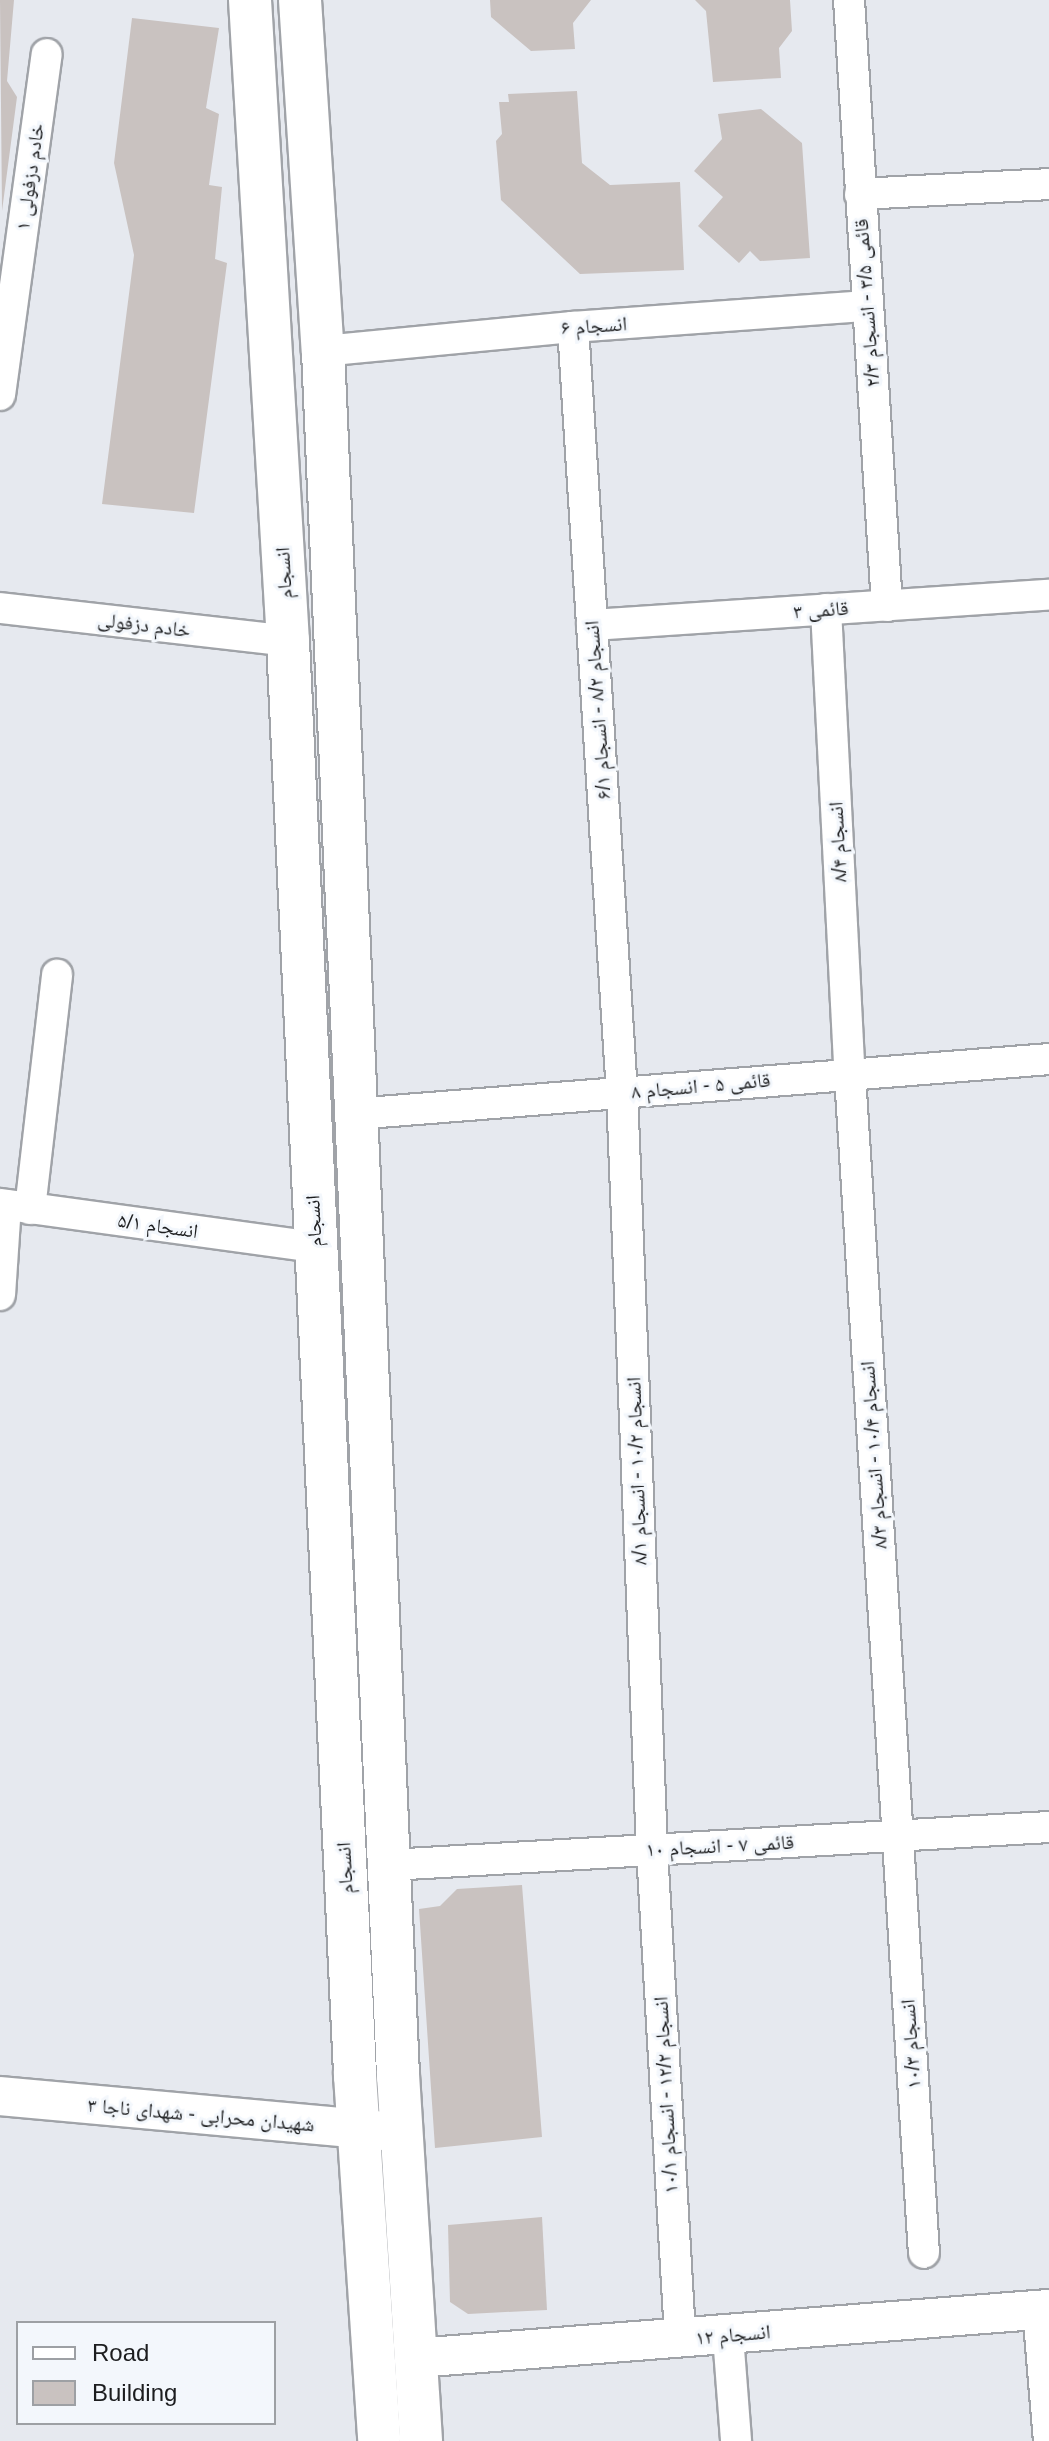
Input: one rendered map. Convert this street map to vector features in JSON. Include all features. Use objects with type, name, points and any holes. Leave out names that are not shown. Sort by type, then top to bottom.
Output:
[{"type":"main road","name":"انسجام","points":[[250,0],[288,641],[359,2129],[379,2441]]},
{"type":"main road","points":[[300,0],[323,351],[354,1114],[402,2132],[421,2441]]},
{"type":"street","name":"قائمی ۳/۵ - انسجام ۲/۳","points":[[849,0],[887,606]]},
{"type":"street","name":"خادم دزفولی ۱","points":[[0,395],[47,54]]},
{"type":"street","points":[[860,194],[1049,184]]},
{"type":"street","name":"انسجام ۶","points":[[323,351],[573,327],[866,306]]},
{"type":"street","name":"انسجام ۸/۲ - انسجام ۶/۱","points":[[573,327],[622,1092]]},
{"type":"street","name":"قائمی ۳","points":[[592,625],[1049,595]]},
{"type":"street","name":"خادم دزفولی","points":[[0,608],[288,641]]},
{"type":"street","name":"انسجام ۸/۴","points":[[826,609],[850,1075]]},
{"type":"street","points":[[0,1295],[12,1206],[57,975]]},
{"type":"street","name":"قائمی ۵ - انسجام ۸","points":[[354,1114],[1049,1059]]},
{"type":"street","name":"انسجام ۱۰/۴ - انسجام ۸/۳","points":[[850,1075],[898,1836]]},
{"type":"street","name":"انسجام ۱۰/۲ - انسجام ۸/۱","points":[[622,1092],[652,1850]]},
{"type":"street","name":"انسجام ۵/۱","points":[[12,1206],[315,1247]]},
{"type":"street","name":"قائمی ۷ - انسجام ۱۰","points":[[390,1865],[1049,1827]]},
{"type":"street","name":"انسجام ۱۰/۳","points":[[898,1836],[924,2253]]},
{"type":"street","name":"انسجام ۱۲/۲ - انسجام ۱۰/۱","points":[[652,1850],[680,2340]]},
{"type":"street","name":"شهیدان محرابی - شهدای ناجا ۳","points":[[0,2096],[402,2132]]},
{"type":"street","points":[[1044,2310],[1049,2441]]},
{"type":"street","name":"انسجام ۱۲","points":[[416,2358],[1044,2310]]},
{"type":"street","points":[[728,2336],[736,2441]]},
{"type":"building","points":[[0,0],[14,0],[7,81],[17,97],[2,211]]},
{"type":"building","points":[[490,0],[591,0],[573,23],[575,49],[531,51],[491,17]]},
{"type":"building","points":[[695,0],[790,0],[792,31],[779,48],[781,78],[713,82],[706,11]]},
{"type":"building","points":[[132,18],[219,28],[206,108],[219,114],[209,185],[222,187],[215,259],[227,263],[194,513],[102,504],[134,255],[114,163]]},
{"type":"building","points":[[577,91],[582,163],[610,185],[680,182],[684,270],[580,274],[501,200],[496,141],[502,134],[499,102],[509,102],[508,94]]},
{"type":"building","points":[[761,109],[802,143],[810,258],[760,261],[750,251],[739,263],[698,226],[723,197],[694,171],[722,139],[718,114]]},
{"type":"building","points":[[522,1885],[542,2137],[435,2148],[419,1909],[440,1906],[457,1889]]},
{"type":"building","points":[[542,2217],[547,2310],[468,2314],[450,2302],[448,2225]]}]
